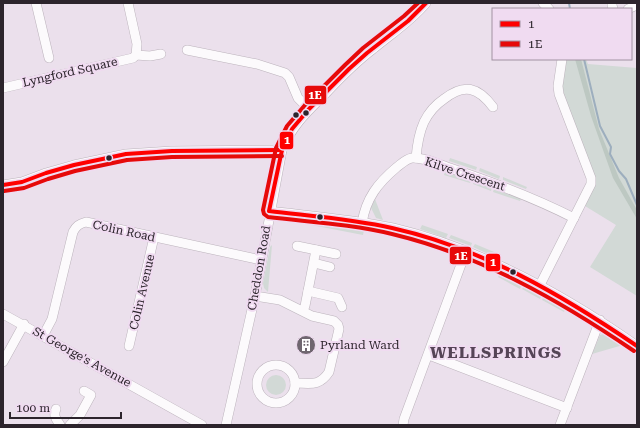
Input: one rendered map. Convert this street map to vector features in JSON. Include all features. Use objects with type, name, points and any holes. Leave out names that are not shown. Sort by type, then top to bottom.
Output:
[{"type":"street","points":[[36,3],[49,58]]},
{"type":"street","points":[[128,3],[137,44],[136,55]]},
{"type":"street","name":"Cheddon Road","points":[[226,425],[255,296],[282,150],[292,129],[309,109],[367,53],[408,21],[422,4]]},
{"type":"street","points":[[46,46],[56,44]]},
{"type":"street","points":[[187,50],[257,64],[284,73],[289,77],[298,98],[309,109]]},
{"type":"street","name":"Lyngford Square","points":[[3,88],[133,58],[136,55],[150,56],[161,54]]},
{"type":"street","points":[[540,285],[590,189],[591,178],[559,94],[558,86],[562,60]]},
{"type":"street","points":[[416,158],[424,124],[436,105],[458,90],[467,89],[476,91],[492,100]]},
{"type":"street","points":[[3,185],[22,182],[74,165],[126,154],[172,151],[282,150]]},
{"type":"street","name":"Kilve Crescent","points":[[362,222],[365,209],[376,187],[385,176],[410,158],[416,158],[434,163],[485,179],[552,207],[574,218]]},
{"type":"street","points":[[270,211],[362,222],[432,239],[466,251],[540,285],[600,320],[637,346]]},
{"type":"street","name":"Colin Road","points":[[43,336],[52,319],[73,232],[76,226],[80,224],[86,222],[261,260]]},
{"type":"street","name":"Colin Avenue","points":[[129,346],[154,237]]},
{"type":"street","points":[[297,246],[336,254]]},
{"type":"street","points":[[303,310],[316,250]]},
{"type":"street","points":[[404,425],[404,419],[466,251]]},
{"type":"street","points":[[314,264],[330,267]]},
{"type":"street","points":[[308,291],[338,298],[342,307]]},
{"type":"street","points":[[255,296],[280,300],[303,310],[312,316],[337,322],[339,329],[328,372],[325,378],[315,384],[295,383]]},
{"type":"street","name":"St George's Avenue","points":[[3,314],[24,324],[202,425]]},
{"type":"street","points":[[560,425],[600,320]]},
{"type":"street","points":[[3,362],[24,324]]},
{"type":"street","points":[[428,355],[567,408]]},
{"type":"street","points":[[274,366],[286,368],[293,377],[295,383],[294,389],[287,400],[274,403],[263,398],[257,386],[263,370],[274,366]]},
{"type":"street","points":[[70,425],[80,415],[87,393]]},
{"type":"street","points":[[56,409],[54,414],[55,419],[60,425]]},
{"type":"shaded area","points":[[565,60],[586,60],[588,64],[637,68],[637,296],[590,267],[616,225],[585,206],[595,183],[564,99],[561,85]]},
{"type":"shaded area","points":[[575,60],[581,60],[599,129],[619,178],[637,210],[637,219],[613,178],[591,116]]},
{"type":"shaded area","points":[[450,158],[477,167],[476,170],[449,161]]},
{"type":"shaded area","points":[[480,168],[500,176],[499,179],[479,171]]},
{"type":"shaded area","points":[[445,172],[472,180],[470,183],[444,175]]},
{"type":"shaded area","points":[[503,177],[527,187],[526,189],[503,180]]},
{"type":"shaded area","points":[[474,181],[492,187],[491,191],[473,184]]},
{"type":"shaded area","points":[[494,189],[521,199],[520,201],[493,192]]},
{"type":"shaded area","points":[[375,199],[383,220],[376,218],[371,208]]},
{"type":"shaded area","points":[[302,221],[364,230],[363,235],[301,223]]},
{"type":"shaded area","points":[[422,225],[448,234],[446,238],[420,229]]},
{"type":"shaded area","points":[[451,235],[472,243],[471,246],[449,238]]},
{"type":"shaded area","points":[[475,244],[499,254],[497,258],[473,247]]},
{"type":"shaded area","points":[[272,245],[268,292],[264,288],[263,283],[270,247]]},
{"type":"shaded area","points":[[500,274],[522,284],[520,289],[498,277]]},
{"type":"shaded area","points":[[525,285],[542,295],[540,299],[522,289]]},
{"type":"shaded area","points":[[544,296],[566,308],[564,312],[542,300]]},
{"type":"shaded area","points":[[606,333],[623,345],[592,354],[600,335]]},
{"type":"shaded area","points":[[276,375],[283,378],[286,385],[283,392],[276,395],[269,392],[266,385],[269,378]]},
{"type":"waterway","points":[[569,3],[570,8]]},
{"type":"waterway","points":[[584,60],[600,126],[611,147],[610,154],[619,171],[626,179],[637,205]]},
{"type":"transit line","name":"1E","points":[[418,3],[363,48],[305,105],[287,126],[276,148],[263,210],[264,214],[268,217],[346,226],[392,234],[425,243],[456,254],[518,281],[548,297],[606,332],[634,351]]},
{"type":"transit line","name":"1","points":[[426,3],[408,21],[349,69],[309,109],[292,129],[282,150],[269,211],[377,225],[425,237],[458,248],[520,275],[580,309],[637,346]]},
{"type":"transit line","name":"1","points":[[3,185],[22,182],[74,165],[126,154],[172,151],[282,150]]},
{"type":"transit line","name":"1E","points":[[4,191],[24,188],[75,171],[127,160],[172,157],[282,156]]},
{"type":"place","name":"Pyrland Ward","points":[[306,345]]},
{"type":"district","name":"WELLSPRINGS","points":[[496,352]]}]
